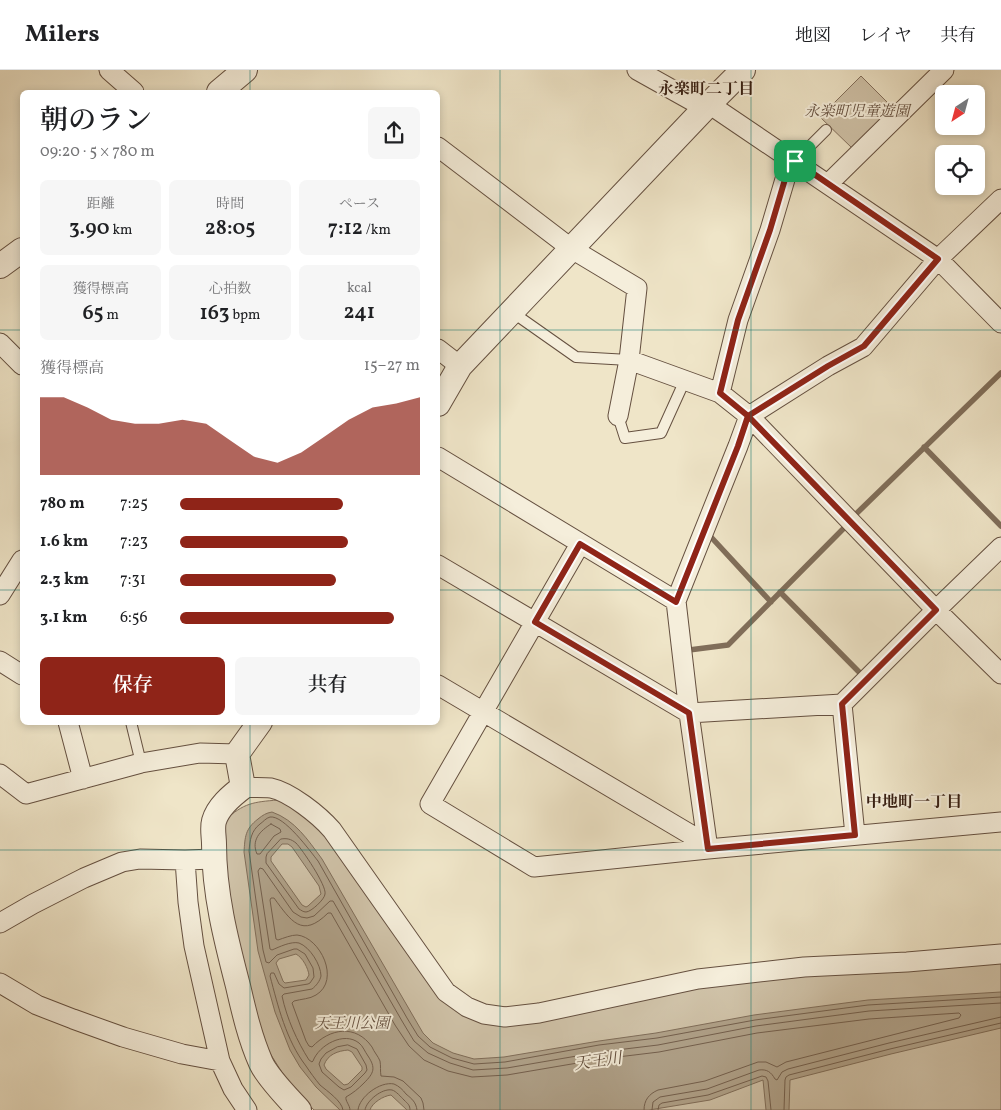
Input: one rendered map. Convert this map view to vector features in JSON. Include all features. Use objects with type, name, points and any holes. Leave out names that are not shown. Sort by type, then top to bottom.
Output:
[{"type":"street","points":[[109,70],[132,90]]},
{"type":"street","points":[[221,90],[244,70]]},
{"type":"street","points":[[637,70],[707,106],[793,160],[938,259],[1001,323]]},
{"type":"street","points":[[440,401],[460,366],[743,70]]},
{"type":"street","points":[[828,184],[944,70]]},
{"type":"street","points":[[440,149],[572,249],[638,288],[618,416]]},
{"type":"street","points":[[720,393],[738,320],[793,160]]},
{"type":"street","points":[[708,849],[676,602],[738,446],[748,416],[864,346],[938,259],[1001,199]]},
{"type":"street","points":[[0,266],[20,251]]},
{"type":"street","points":[[0,343],[20,363]]},
{"type":"street","points":[[440,351],[460,366]]},
{"type":"street","points":[[628,360],[720,393],[748,416],[936,610],[1001,674]]},
{"type":"street","points":[[440,458],[676,602]]},
{"type":"street","points":[[580,544],[430,804],[534,866],[1001,822]]},
{"type":"street","points":[[440,565],[689,713],[842,704],[1001,547]]},
{"type":"street","points":[[0,595],[20,563]]},
{"type":"street","points":[[0,661],[20,674]]},
{"type":"street","points":[[440,686],[693,836],[708,849]]},
{"type":"street","points":[[842,704],[855,835]]},
{"type":"street","points":[[69,725],[83,779]]},
{"type":"street","points":[[243,787],[237,754],[258,725]]},
{"type":"street","points":[[0,774],[26,794],[141,763],[200,753],[237,754]]},
{"type":"street","points":[[299,1110],[262,1065],[250,1032],[228,948],[219,904],[214,859],[213,822],[229,798],[243,787],[271,788],[287,794],[320,817],[332,830],[446,992],[467,1007],[484,1014],[505,1017],[539,1013],[698,979],[804,967],[907,962],[1001,954]]},
{"type":"street","points":[[0,923],[84,878],[122,862],[140,859],[214,859]]},
{"type":"street","points":[[185,860],[194,946],[220,1061],[233,1089],[247,1110]]},
{"type":"street","points":[[0,983],[37,1004],[123,1037],[182,1054],[220,1061]]},
{"type":"lane","points":[[793,160],[826,130]]},
{"type":"lane","points":[[512,312],[576,356],[628,360]]},
{"type":"lane","points":[[618,416],[625,438],[661,433],[685,380]]},
{"type":"lane","points":[[131,725],[141,763]]},
{"type":"green space","name":"永楽町児童遊園","points":[[861,76],[893,108],[852,148],[820,117]]},
{"type":"green space","name":"天王川公園","points":[[278,800],[296,806],[310,818],[480,1020],[720,983],[858,969],[1001,962],[1001,1110],[314,1110],[290,1085],[256,1027],[225,878],[225,820],[249,804]]},
{"type":"water","name":"天王川","points":[[272,812],[288,820],[312,845],[423,1033],[433,1043],[453,1053],[474,1059],[504,1057],[656,1033],[754,1015],[868,1000],[1001,992],[1001,1028],[790,1080],[789,1110],[766,1110],[763,1080],[710,1100],[649,1110],[407,1110],[391,1095],[378,1100],[370,1110],[340,1110],[316,1087],[300,1067],[290,1050],[275,1012],[258,951],[244,847],[245,838],[250,826],[261,816]],"holes":[[[282,844],[288,844],[292,847],[319,886],[321,894],[306,907],[302,905],[271,861],[271,857]],[[296,954],[299,956],[305,963],[309,975],[306,980],[285,983],[276,963],[279,959]],[[348,1050],[352,1052],[362,1067],[362,1070],[348,1084],[344,1085],[324,1065],[337,1052]]]},
{"type":"waterway","points":[[857,513],[1001,373]]},
{"type":"waterway","points":[[924,447],[1001,526]]},
{"type":"waterway","points":[[689,650],[728,645],[845,527]]},
{"type":"waterway","points":[[711,537],[771,602]]},
{"type":"waterway","points":[[780,592],[861,674]]},
{"type":"district","name":"永楽町二丁目","points":[[706,90]]},
{"type":"district","name":"中地町一丁目","points":[[914,803]]},
{"type":"route","points":[[795,161],[791,159],[770,230],[738,320],[720,393],[748,416],[738,446],[676,602],[580,544],[535,622],[689,713],[708,849],[855,835],[842,704],[936,610],[748,416],[864,346],[938,259],[795,161]]}]
